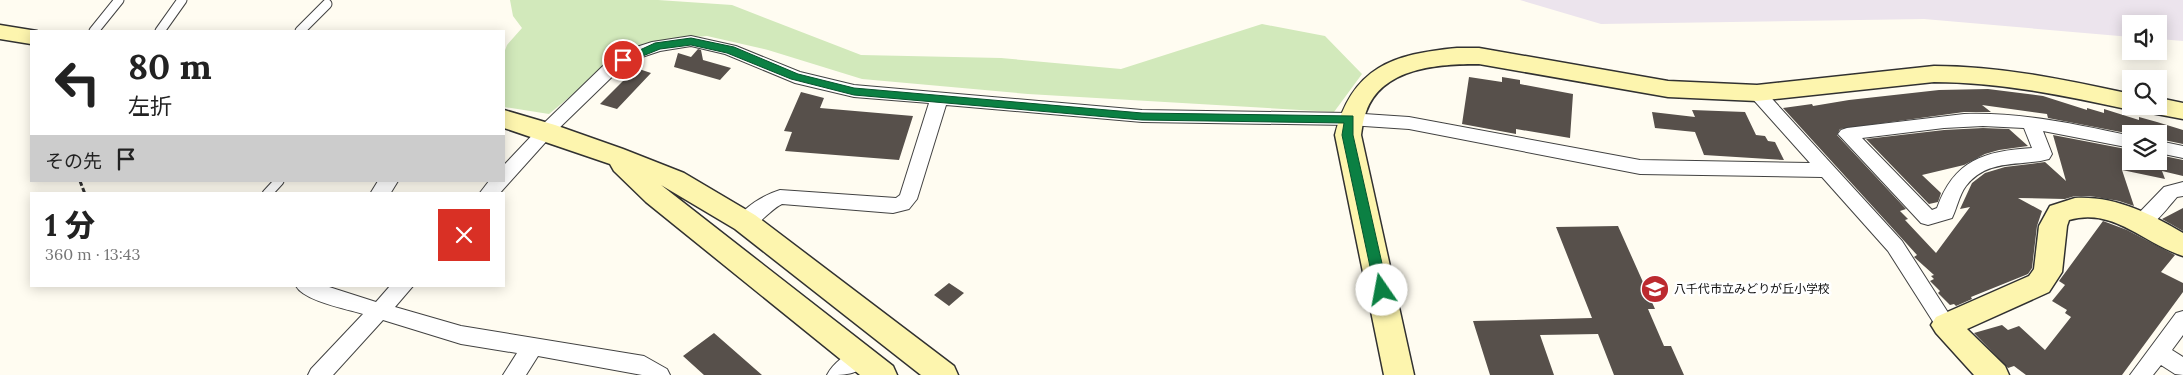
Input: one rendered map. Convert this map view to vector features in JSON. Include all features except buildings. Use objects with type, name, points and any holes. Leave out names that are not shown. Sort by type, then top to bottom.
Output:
[{"type":"street","points":[[0,32],[30,37]]},
{"type":"street","points":[[505,176],[546,131],[613,66],[633,54],[658,46],[691,42],[730,50],[795,77],[854,92],[1142,116],[1350,119],[1409,124],[1640,167],[1825,170]]},
{"type":"street","points":[[1399,375],[1348,135],[1350,119],[1359,99],[1369,86],[1389,71],[1430,58],[1455,55],[1496,58],[1668,89],[1757,93],[1934,74],[1963,74],[2037,82],[2122,100]]},
{"type":"street","points":[[1757,93],[1895,246],[1946,325],[1972,355],[1994,375]]},
{"type":"street","points":[[745,222],[771,201],[780,197],[893,206],[902,204],[908,199],[939,100]]},
{"type":"street","points":[[2167,108],[2183,111]]},
{"type":"street","points":[[505,119],[546,131],[614,155],[674,180],[745,222],[943,375]]},
{"type":"street","points":[[2031,123],[2043,154],[2005,156],[1977,166],[1962,176],[1950,192],[1945,213],[1928,218],[1847,134],[1964,120],[2031,123],[2122,140]]},
{"type":"street","points":[[2167,149],[2183,152]]},
{"type":"street","points":[[614,155],[655,195],[882,375]]},
{"type":"street","points":[[381,192],[389,182]]},
{"type":"street","points":[[490,192],[499,182]]},
{"type":"street","points":[[2142,222],[2171,192],[2183,189]]},
{"type":"street","points":[[1946,325],[2038,284],[2048,272],[2053,226],[2059,212],[2082,206],[2104,208],[2142,222],[2183,246]]},
{"type":"street","points":[[307,287],[311,291],[461,335],[644,365],[659,375]]},
{"type":"street","points":[[319,375],[402,287]]},
{"type":"street","points":[[2141,375],[2183,320]]},
{"type":"street","points":[[514,375],[532,347]]},
{"type":"street","points":[[2159,352],[2183,368]]},
{"type":"street","points":[[838,375],[860,357]]},
{"type":"lane","points":[[95,30],[119,0]]},
{"type":"lane","points":[[161,30],[182,0]]},
{"type":"lane","points":[[301,30],[327,4]]},
{"type":"lane","points":[[270,192],[278,182]]},
{"type":"shaded area","points":[[1520,0],[2183,0],[2183,41],[2167,40],[2167,15],[2122,15],[2122,36],[1924,19],[1601,24]]},
{"type":"green space","points":[[510,0],[658,0],[732,5],[861,55],[1001,58],[1121,69],[1262,24],[1325,36],[1362,74],[1334,112],[1028,94],[862,79],[768,50],[707,36],[673,39],[612,62],[549,114],[505,107],[505,50],[507,45],[522,28],[513,16]]},
{"type":"place","name":"八千代市立みどりが丘小学校","points":[[1655,289]]},
{"type":"route","points":[[623,60],[633,54],[658,46],[691,42],[712,44],[795,77],[854,92],[1142,116],[1350,119],[1348,135],[1382,290]]}]
